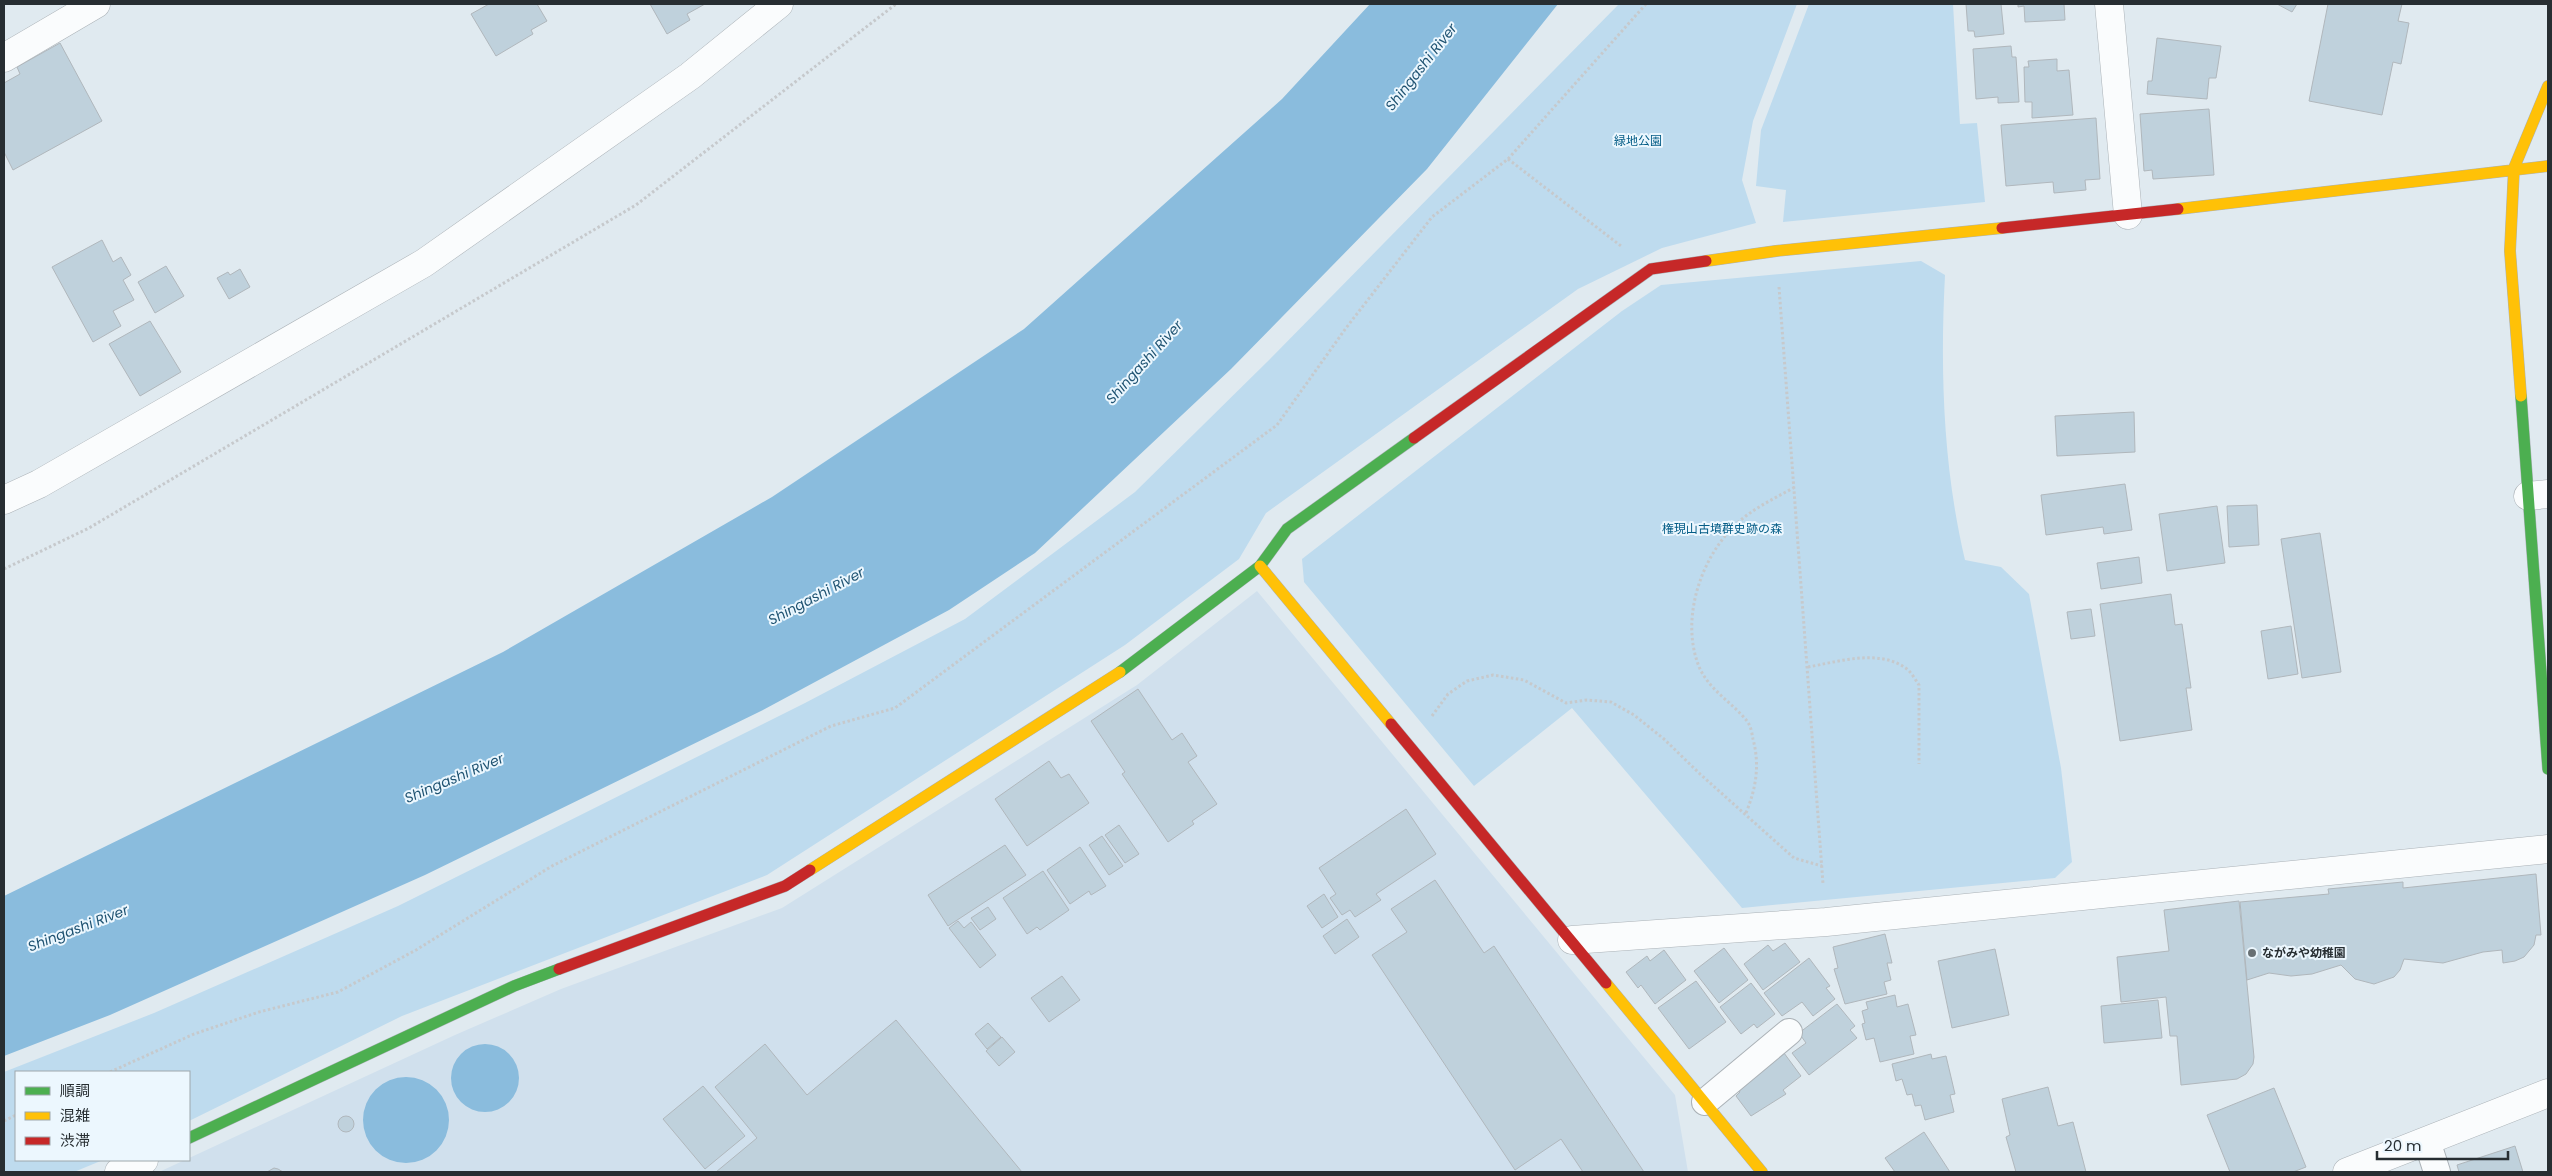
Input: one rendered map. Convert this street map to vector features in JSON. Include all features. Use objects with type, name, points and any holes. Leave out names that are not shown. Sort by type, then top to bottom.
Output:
[{"type":"street","points":[[4,58],[58,14],[96,4]]},
{"type":"street","points":[[4,500],[39,484],[424,263],[690,76],[779,4]]},
{"type":"street","points":[[2109,4],[2128,216]]},
{"type":"street","points":[[2548,86],[2514,168],[2510,251],[2538,495],[2548,769]]},
{"type":"street","points":[[190,1138],[514,986],[785,886],[1130,666],[1260,566],[1287,529],[1651,269],[1776,251],[2128,216],[2514,168],[2548,166]]},
{"type":"street","points":[[1260,566],[1572,940],[1705,1102],[1758,1171]]},
{"type":"street","points":[[1572,940],[1826,922],[2548,849]]},
{"type":"street","points":[[2347,1172],[2548,1093]]},
{"type":"street","points":[[118,1172],[142,1161]]},
{"type":"lane","points":[[1705,1102],[1789,1032]]},
{"type":"lane","points":[[2427,1141],[2437,1172]]},
{"type":"path","points":[[4,569],[89,528],[636,204],[896,4]]},
{"type":"path","points":[[112,1071],[194,1034],[259,1012],[338,992],[416,950],[552,866],[831,726],[895,708],[1277,424],[1346,328],[1432,217],[1508,159],[1646,4]]},
{"type":"path","points":[[1508,159],[1651,269]]},
{"type":"path","points":[[1776,251],[1826,922]]},
{"type":"path","points":[[1746,813],[1756,786],[1757,754],[1749,723],[1711,686],[1698,664],[1692,633],[1693,603],[1706,567],[1723,540],[1741,520],[1759,506],[1794,487]]},
{"type":"path","points":[[1808,667],[1849,660],[1878,658],[1904,667],[1920,685],[1919,764]]},
{"type":"path","points":[[1416,754],[1432,714],[1448,694],[1467,681],[1493,675],[1524,680],[1566,703],[1587,700],[1611,702],[1634,715],[1746,813],[1794,858],[1822,866]]},
{"type":"shaded area","points":[[1257,591],[1675,1095],[1688,1172],[159,1172],[183,1161],[190,1161],[190,1158],[455,1035],[561,989],[782,908],[1137,685]]},
{"type":"green space","name":"緑地公園","points":[[1619,4],[1797,4],[1753,121],[1742,180],[1756,223],[1662,248],[1578,289],[1266,513],[1239,559],[1125,645],[767,875],[402,1016],[190,1121],[190,1071],[15,1071],[15,1161],[101,1161],[74,1172],[4,1172],[4,1072],[154,1013],[398,906],[805,703],[965,619],[1135,492],[1267,362]]},
{"type":"green space","points":[[1809,4],[1953,4],[1960,124],[1977,123],[1985,202],[1783,222],[1786,190],[1756,186],[1761,130]]},
{"type":"green space","name":"権現山古墳群史跡の森","points":[[1921,261],[1945,275],[1943,383],[1945,419],[1952,490],[1965,560],[2001,567],[2029,594],[2061,768],[2072,862],[2055,878],[1742,908],[1572,708],[1474,786],[1304,582],[1302,559],[1622,311],[1661,285]]},
{"type":"water","name":"Shingashi River","points":[[1370,4],[1558,4],[1427,169],[1231,369],[1035,553],[949,610],[761,711],[425,875],[110,1015],[4,1056],[4,896],[503,652],[772,497],[1024,329],[1282,99]]},
{"type":"water","points":[[478,1044],[492,1044],[504,1049],[514,1059],[519,1071],[519,1085],[514,1097],[504,1107],[492,1112],[478,1112],[466,1107],[456,1097],[451,1085],[451,1071],[456,1059],[466,1049]]},
{"type":"water","points":[[406,1077],[422,1080],[430,1084],[442,1096],[446,1104],[449,1120],[446,1136],[442,1144],[430,1156],[422,1160],[406,1163],[390,1160],[382,1156],[370,1144],[366,1136],[363,1120],[366,1104],[370,1096],[382,1084],[390,1080]]},
{"type":"building","points":[[489,4],[537,4],[547,21],[531,30],[533,34],[496,56],[471,14]]},
{"type":"building","points":[[650,4],[705,4],[687,14],[690,20],[667,34]]},
{"type":"building","points":[[1966,4],[2001,4],[2004,34],[1975,37],[1974,31],[1968,31]]},
{"type":"building","points":[[2018,4],[2064,4],[2065,20],[2025,22],[2024,6],[2018,7]]},
{"type":"building","points":[[2277,4],[2297,4],[2292,12]]},
{"type":"building","points":[[2328,4],[2402,4],[2398,21],[2409,23],[2401,64],[2393,62],[2382,115],[2309,101]]},
{"type":"building","points":[[2157,38],[2221,46],[2216,78],[2209,78],[2207,99],[2147,94],[2148,81],[2152,81]]},
{"type":"building","points":[[60,43],[102,121],[13,170],[4,152],[4,83],[20,74],[17,67]]},
{"type":"building","points":[[2011,46],[2012,57],[2016,57],[2019,102],[1998,103],[1998,97],[1976,99],[1973,49]]},
{"type":"building","points":[[2057,59],[2057,71],[2069,70],[2073,115],[2032,118],[2032,102],[2025,102],[2024,67],[2029,67],[2028,61]]},
{"type":"building","points":[[2209,109],[2214,175],[2153,179],[2152,170],[2144,171],[2140,114]]},
{"type":"building","points":[[2096,118],[2100,179],[2085,180],[2086,190],[2054,193],[2053,182],[2006,186],[2001,125]]},
{"type":"building","points":[[102,240],[113,262],[121,257],[131,275],[123,280],[134,300],[113,311],[121,326],[93,342],[52,267]]},
{"type":"building","points":[[166,266],[184,296],[155,313],[138,282]]},
{"type":"building","points":[[240,269],[250,287],[229,299],[217,278],[228,272],[230,275]]},
{"type":"building","points":[[150,321],[181,372],[140,396],[109,344]]},
{"type":"building","points":[[2134,412],[2135,452],[2057,456],[2055,416]]},
{"type":"building","points":[[2125,484],[2132,530],[2104,534],[2103,527],[2046,535],[2041,495]]},
{"type":"building","points":[[2257,505],[2259,545],[2229,547],[2227,506]]},
{"type":"building","points":[[2217,506],[2225,563],[2167,571],[2159,514]]},
{"type":"building","points":[[2320,533],[2341,672],[2302,678],[2281,539]]},
{"type":"building","points":[[2139,557],[2142,583],[2101,589],[2097,563]]},
{"type":"building","points":[[2171,594],[2175,625],[2182,624],[2191,688],[2186,688],[2192,730],[2120,741],[2100,604]]},
{"type":"building","points":[[2091,609],[2095,636],[2071,639],[2067,612]]},
{"type":"building","points":[[2291,626],[2298,674],[2268,679],[2261,631]]},
{"type":"building","points":[[1138,689],[1172,740],[1182,733],[1197,756],[1188,762],[1217,804],[1192,821],[1194,824],[1168,842],[1122,774],[1125,772],[1091,721]]},
{"type":"building","points":[[1049,761],[1061,778],[1069,774],[1089,803],[1027,846],[995,799]]},
{"type":"building","points":[[1406,809],[1436,854],[1376,894],[1381,900],[1355,917],[1350,910],[1342,915],[1330,898],[1336,894],[1319,868]]},
{"type":"building","points":[[1119,825],[1139,854],[1125,863],[1105,835]]},
{"type":"building","points":[[1102,836],[1123,866],[1109,875],[1089,845]]},
{"type":"building","points":[[1005,845],[1026,875],[948,926],[928,895]]},
{"type":"building","points":[[1080,847],[1106,886],[1091,895],[1089,891],[1070,904],[1047,870]]},
{"type":"building","points":[[1043,871],[1069,910],[1040,930],[1037,927],[1027,934],[1003,898]]},
{"type":"building","points":[[2536,874],[2541,935],[2536,935],[2534,945],[2524,957],[2515,961],[2503,963],[2502,950],[2483,952],[2443,963],[2404,959],[2400,970],[2394,977],[2374,984],[2355,979],[2341,965],[2312,974],[2291,976],[2269,973],[2247,980],[2240,902],[2329,894],[2328,889],[2403,882],[2403,888]]},
{"type":"building","points":[[1435,880],[1484,953],[1494,946],[1644,1172],[1583,1172],[1561,1139],[1515,1170],[1372,955],[1407,932],[1391,909]]},
{"type":"building","points":[[1324,894],[1338,917],[1322,928],[1307,906]]},
{"type":"building","points":[[2239,901],[2254,1057],[2253,1064],[2246,1074],[2237,1079],[2181,1085],[2177,1036],[2170,1036],[2166,997],[2121,1002],[2117,957],[2169,951],[2164,910]]},
{"type":"building","points":[[988,907],[996,919],[980,930],[971,918]]},
{"type":"building","points":[[1347,919],[1359,937],[1335,954],[1323,936]]},
{"type":"building","points":[[958,921],[964,928],[971,922],[996,955],[980,968],[949,928]]},
{"type":"building","points":[[1885,934],[1892,963],[1887,963],[1891,980],[1884,982],[1887,994],[1845,1004],[1834,969],[1838,968],[1833,947]]},
{"type":"building","points":[[1785,943],[1800,962],[1763,990],[1744,964],[1768,945],[1773,951]]},
{"type":"building","points":[[1724,948],[1748,980],[1719,1003],[1694,971]]},
{"type":"building","points":[[1995,949],[2009,1015],[1952,1028],[1938,961]]},
{"type":"building","points":[[1664,950],[1686,980],[1655,1004],[1641,985],[1638,988],[1626,972],[1647,956],[1650,961]]},
{"type":"building","points":[[1809,958],[1830,986],[1826,988],[1835,999],[1813,1016],[1802,1002],[1782,1016],[1764,993]]},
{"type":"building","points":[[1062,976],[1080,1000],[1049,1022],[1031,998]]},
{"type":"building","points":[[1696,981],[1726,1022],[1689,1049],[1658,1008]]},
{"type":"building","points":[[1751,983],[1775,1014],[1757,1028],[1754,1024],[1741,1034],[1720,1007]]},
{"type":"building","points":[[1895,995],[1897,1007],[1908,1004],[1916,1035],[1910,1036],[1914,1054],[1880,1062],[1874,1038],[1866,1040],[1862,1024],[1865,1023],[1862,1011],[1868,1009],[1866,1002]]},
{"type":"building","points":[[2158,1000],[2162,1038],[2104,1043],[2101,1006]]},
{"type":"building","points":[[1837,1004],[1855,1026],[1850,1030],[1857,1038],[1809,1075],[1792,1053],[1806,1043],[1799,1033]]},
{"type":"building","points":[[896,1020],[1022,1172],[716,1172],[757,1138],[715,1087],[765,1044],[807,1095]]},
{"type":"building","points":[[988,1023],[1001,1037],[987,1049],[975,1034]]},
{"type":"building","points":[[1002,1037],[1015,1052],[999,1066],[986,1051]]},
{"type":"building","points":[[1784,1053],[1801,1076],[1783,1090],[1786,1094],[1751,1116],[1736,1096],[1740,1092],[1738,1089]]},
{"type":"building","points":[[1931,1054],[1932,1059],[1946,1056],[1955,1094],[1950,1095],[1954,1112],[1925,1120],[1921,1105],[1915,1106],[1912,1094],[1907,1095],[1902,1079],[1896,1081],[1892,1064]]},
{"type":"building","points":[[703,1086],[745,1136],[705,1169],[663,1119]]},
{"type":"building","points":[[2048,1087],[2058,1126],[2073,1122],[2086,1172],[2016,1172],[2006,1137],[2010,1135],[2002,1099]]},
{"type":"building","points":[[2274,1088],[2306,1167],[2293,1172],[2230,1172],[2207,1115]]},
{"type":"building","points":[[346,1116],[354,1124],[346,1132],[338,1124]]},
{"type":"building","points":[[1924,1132],[1950,1172],[1895,1172],[1885,1158]]},
{"type":"building","points":[[2515,1146],[2523,1172],[2459,1172],[2457,1165]]},
{"type":"building","points":[[274,1168],[278,1169],[283,1172],[267,1172]]},
{"type":"traffic: fast","points":[[2521,396],[2548,769]]},
{"type":"traffic: fast","points":[[1120,672],[1260,566],[1287,529],[1414,438]]},
{"type":"traffic: fast","points":[[190,1138],[514,986],[559,969]]},
{"type":"traffic: slow","points":[[2521,396],[2510,251],[2514,168],[2548,86]]},
{"type":"traffic: slow","points":[[2178,209],[2548,166]]},
{"type":"traffic: slow","points":[[1706,261],[1776,251],[2002,228]]},
{"type":"traffic: slow","points":[[1260,566],[1391,724]]},
{"type":"traffic: slow","points":[[810,870],[1120,672]]},
{"type":"traffic: slow","points":[[1606,983],[1762,1172]]},
{"type":"traffic: jam","points":[[2002,228],[2178,209]]},
{"type":"traffic: jam","points":[[1414,438],[1651,269],[1706,261]]},
{"type":"traffic: jam","points":[[1391,724],[1606,983]]},
{"type":"traffic: jam","points":[[559,969],[785,886],[810,870]]},
{"type":"place","name":"ながみや幼稚園","points":[[2252,953]]}]
